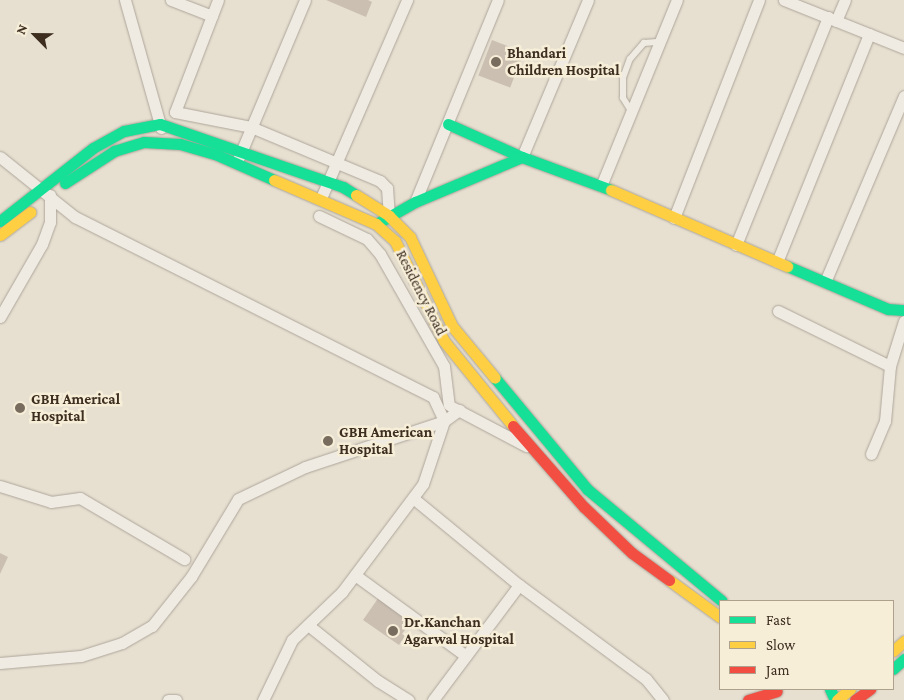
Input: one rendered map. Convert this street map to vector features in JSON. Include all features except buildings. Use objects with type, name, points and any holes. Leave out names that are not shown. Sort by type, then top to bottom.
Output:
[{"type":"main road","points":[[0,221],[45,191],[93,148],[124,131],[160,124],[242,149],[343,187],[389,216],[410,237],[452,326],[587,489],[721,600]]},
{"type":"main road","points":[[448,124],[522,157],[600,186],[888,309],[904,310]]},
{"type":"main road","name":"Residency Road","points":[[0,235],[45,191],[114,151],[144,142],[165,143],[206,151],[322,198],[376,224],[395,242],[444,341],[533,450],[584,507],[632,552],[719,616]]},
{"type":"main road","points":[[376,224],[414,202],[522,157]]},
{"type":"main road","points":[[533,450],[550,443]]},
{"type":"main road","points":[[894,650],[904,641]]},
{"type":"main road","points":[[894,668],[904,659]]},
{"type":"main road","points":[[836,700],[849,690]]},
{"type":"main road","points":[[855,700],[869,690]]},
{"type":"main road","points":[[748,700],[779,693]]},
{"type":"street","points":[[125,0],[165,143]]},
{"type":"street","points":[[171,0],[212,16]]},
{"type":"street","points":[[218,0],[175,112],[252,127],[380,181],[387,188],[389,216]]},
{"type":"street","points":[[236,162],[305,0]]},
{"type":"street","points":[[322,198],[407,0]]},
{"type":"street","points":[[414,202],[498,0]]},
{"type":"street","points":[[522,157],[588,0]]},
{"type":"street","points":[[600,186],[632,113],[677,0]]},
{"type":"street","points":[[674,218],[759,0]]},
{"type":"street","points":[[784,0],[904,48]]},
{"type":"street","points":[[736,245],[832,19],[845,0]]},
{"type":"street","points":[[777,262],[869,34]]},
{"type":"street","points":[[825,282],[904,96]]},
{"type":"street","points":[[0,156],[75,217],[433,397],[533,450]]},
{"type":"street","points":[[0,317],[42,244],[50,222],[45,191]]},
{"type":"street","points":[[318,216],[367,240],[380,254],[444,366],[454,408]]},
{"type":"street","points":[[778,311],[890,366]]},
{"type":"street","points":[[871,454],[885,421],[890,366],[904,321]]},
{"type":"street","points":[[433,397],[444,421]]},
{"type":"street","points":[[263,700],[292,640],[355,575],[423,484],[444,421],[454,408]]},
{"type":"street","points":[[2,667],[81,656],[122,643],[152,626],[191,577],[238,499],[305,468],[444,421]]},
{"type":"street","points":[[0,486],[51,502],[80,498],[184,559]]},
{"type":"street","points":[[413,498],[519,585],[646,679],[663,700]]},
{"type":"street","points":[[355,575],[466,656]]},
{"type":"street","points":[[433,700],[519,585]]},
{"type":"street","points":[[308,625],[378,681],[408,700]]},
{"type":"street","points":[[168,700],[176,700]]},
{"type":"lane","points":[[632,113],[623,98],[623,78],[630,59],[644,43],[661,42]]},
{"type":"traffic: fast","points":[[0,221],[93,148],[124,131],[160,124],[343,187],[356,195]]},
{"type":"traffic: fast","points":[[448,124],[522,157]]},
{"type":"traffic: fast","points":[[65,183],[114,151],[144,142],[180,144],[215,154],[274,180]]},
{"type":"traffic: fast","points":[[378,223],[415,202],[522,157],[611,190]]},
{"type":"traffic: fast","points":[[787,266],[888,309],[904,310]]},
{"type":"traffic: fast","points":[[495,378],[587,489],[721,600]]},
{"type":"traffic: fast","points":[[894,668],[904,659]]},
{"type":"traffic: fast","points":[[830,690],[835,700]]},
{"type":"traffic: slow","points":[[274,180],[376,224],[395,241],[444,341],[513,426]]},
{"type":"traffic: slow","points":[[611,190],[787,266]]},
{"type":"traffic: slow","points":[[356,195],[389,216],[410,237],[452,326],[495,378]]},
{"type":"traffic: slow","points":[[0,235],[30,212]]},
{"type":"traffic: slow","points":[[669,580],[719,616]]},
{"type":"traffic: slow","points":[[894,650],[904,641]]},
{"type":"traffic: slow","points":[[837,700],[849,690]]},
{"type":"traffic: jam","points":[[513,426],[584,507],[632,553],[669,580]]},
{"type":"traffic: jam","points":[[855,700],[869,690]]},
{"type":"traffic: jam","points":[[748,700],[777,691]]},
{"type":"place","name":"Bhandari Children Hospital","points":[[496,62]]},
{"type":"place","name":"GBH Americal Hospital","points":[[20,408]]},
{"type":"place","name":"GBH American Hospital","points":[[328,441]]},
{"type":"place","name":"Dr.Kanchan Agarwal Hospital","points":[[393,631]]}]
